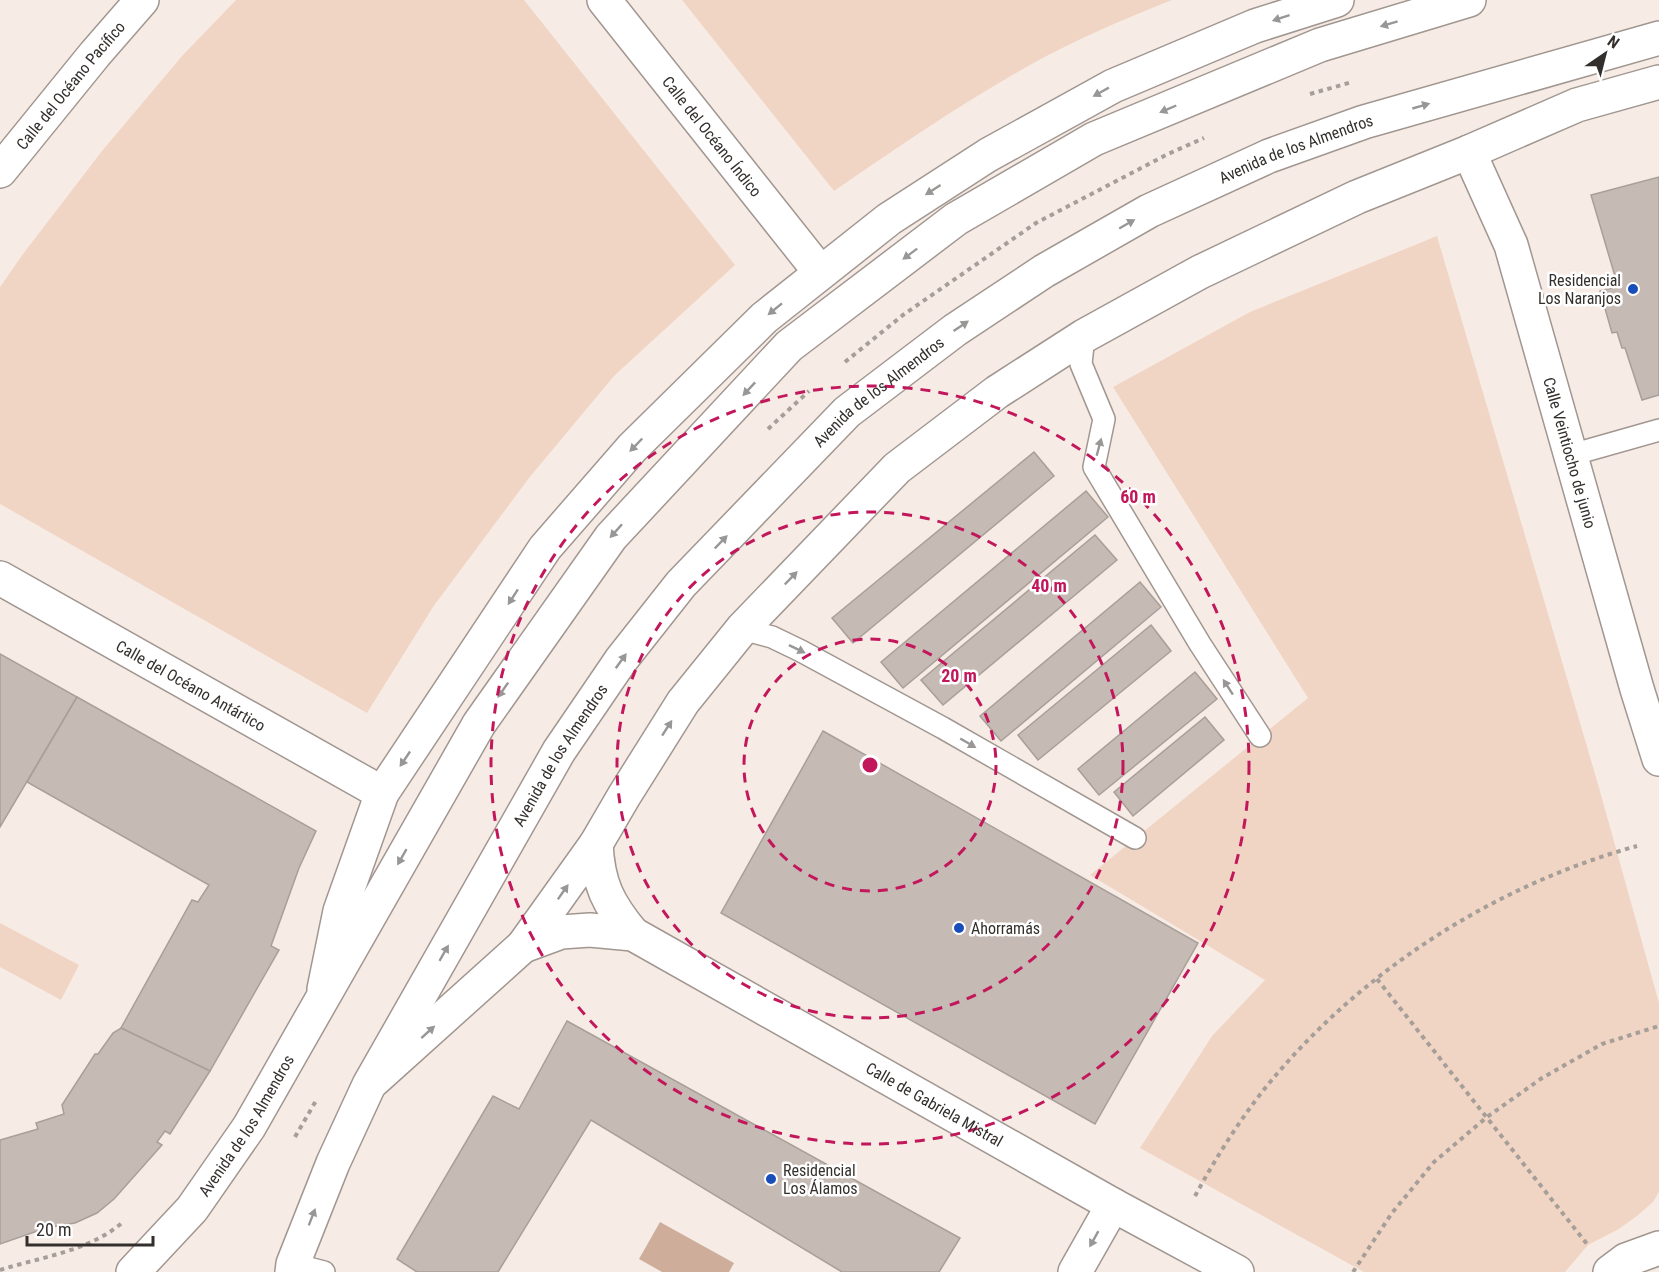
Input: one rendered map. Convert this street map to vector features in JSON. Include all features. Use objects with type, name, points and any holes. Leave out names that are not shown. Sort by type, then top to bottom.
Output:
[{"type":"street","name":"Calle del Océano Pacífico","points":[[0,171],[94,54],[142,0]]},
{"type":"street","name":"Calle del Océano Índico","points":[[604,0],[820,272]]},
{"type":"street","name":"Avenida de los Almendros","points":[[323,996],[340,911],[382,793],[545,548],[632,448],[764,318],[889,219],[988,155],[1113,86],[1238,33],[1337,0]]},
{"type":"street","name":"Avenida de los Almendros","points":[[133,1272],[192,1209],[249,1127],[479,724],[611,537],[789,346],[956,219],[1094,140],[1320,45],[1469,0]]},
{"type":"street","points":[[1205,93],[1238,33]]},
{"type":"street","name":"Avenida de los Almendros","points":[[303,1269],[333,1163],[369,1085],[559,752],[621,660],[681,584],[847,412],[955,330],[1044,271],[1149,211],[1269,156],[1365,122],[1659,38]]},
{"type":"street","name":"Avenida de los Almendros","points":[[369,1085],[523,946],[596,844],[683,702],[742,629],[897,468],[997,392],[1084,336],[1200,272],[1357,197],[1578,105],[1659,82]]},
{"type":"street","name":"Calle Veintiocho de junio","points":[[1469,152],[1511,245],[1659,759]]},
{"type":"street","points":[[960,173],[1029,177]]},
{"type":"street","name":"Calle del Océano Antártico","points":[[0,578],[382,793]]},
{"type":"street","name":"Calle de Gabriela Mistral","points":[[596,844],[597,869],[613,910],[633,934],[1113,1205],[1237,1272]]},
{"type":"street","name":"Calle de Gabriela Mistral","points":[[523,946],[570,932],[590,930],[633,934]]},
{"type":"street","points":[[1075,1272],[1113,1205]]},
{"type":"street","points":[[1601,1261],[1626,1260],[1659,1248]]},
{"type":"lane","points":[[1084,336],[1081,364],[1104,419],[1094,467],[1200,644],[1260,736]]},
{"type":"lane","points":[[1571,455],[1659,430]]},
{"type":"lane","points":[[742,629],[772,637],[801,651],[943,728],[1135,838]]},
{"type":"path","points":[[1195,1196],[1230,1137],[1276,1075],[1323,1025],[1377,979],[1429,941],[1498,899],[1555,874],[1637,846]]},
{"type":"path","points":[[1377,979],[1601,1261]]},
{"type":"path","points":[[1353,1272],[1392,1213],[1434,1162],[1487,1117],[1542,1078],[1602,1044],[1659,1026]]},
{"type":"shaded area","points":[[236,0],[524,0],[735,265],[614,376],[529,478],[433,607],[367,713],[0,504],[0,287],[102,151],[182,56]]},
{"type":"shaded area","points":[[682,0],[1172,0],[1100,30],[1030,65],[955,110],[834,191]]},
{"type":"shaded area","points":[[1437,236],[1598,784],[1659,1003],[1659,1192],[1653,1202],[1637,1216],[1619,1229],[1588,1245],[1565,1272],[1364,1272],[1140,1148],[1212,1036],[1265,980],[1090,875],[1308,698],[1113,387],[1250,312]]},
{"type":"shaded area","points":[[0,923],[79,965],[61,1000],[0,967]]},
{"type":"shaded area","points":[[660,1222],[734,1263],[729,1272],[662,1272],[639,1259]]},
{"type":"building","name":"Residencial Los Naranjos","points":[[1659,177],[1659,395],[1642,400],[1625,348],[1622,348],[1617,332],[1612,333],[1600,291],[1615,287],[1614,284],[1617,283],[1591,195]]},
{"type":"building","points":[[1034,452],[1054,476],[853,643],[832,618]]},
{"type":"building","points":[[1086,491],[1108,517],[903,688],[881,662]]},
{"type":"building","points":[[1095,535],[1117,560],[943,705],[921,680]]},
{"type":"building","points":[[1140,582],[1161,607],[1001,741],[980,716]]},
{"type":"building","points":[[1151,625],[1171,651],[1038,760],[1018,735]]},
{"type":"building","points":[[0,654],[77,697],[0,827]]},
{"type":"building","points":[[1195,672],[1217,699],[1099,795],[1078,769]]},
{"type":"building","points":[[77,697],[316,831],[299,868],[271,946],[279,950],[210,1071],[121,1028],[192,900],[198,902],[209,885],[27,782]]},
{"type":"building","points":[[1205,717],[1224,740],[1133,816],[1114,792]]},
{"type":"building","name":"Ahorramás","points":[[823,731],[1198,943],[1095,1124],[721,913]]},
{"type":"building","name":"Residencial Los Álamos","points":[[567,1021],[960,1238],[939,1272],[842,1272],[591,1120],[498,1272],[417,1272],[397,1259],[493,1096],[519,1109]]},
{"type":"building","points":[[121,1028],[210,1071],[170,1134],[165,1131],[157,1142],[162,1145],[114,1199],[97,1213],[75,1223],[46,1228],[0,1244],[0,1140],[38,1129],[36,1123],[64,1114],[62,1105],[95,1054],[98,1054],[113,1033]]},
{"type":"place","name":"Residencial Los Naranjos","points":[[1633,289]]},
{"type":"place","name":"Ahorramás","points":[[959,928]]},
{"type":"place","name":"Residencial Los Álamos","points":[[771,1179]]}]
